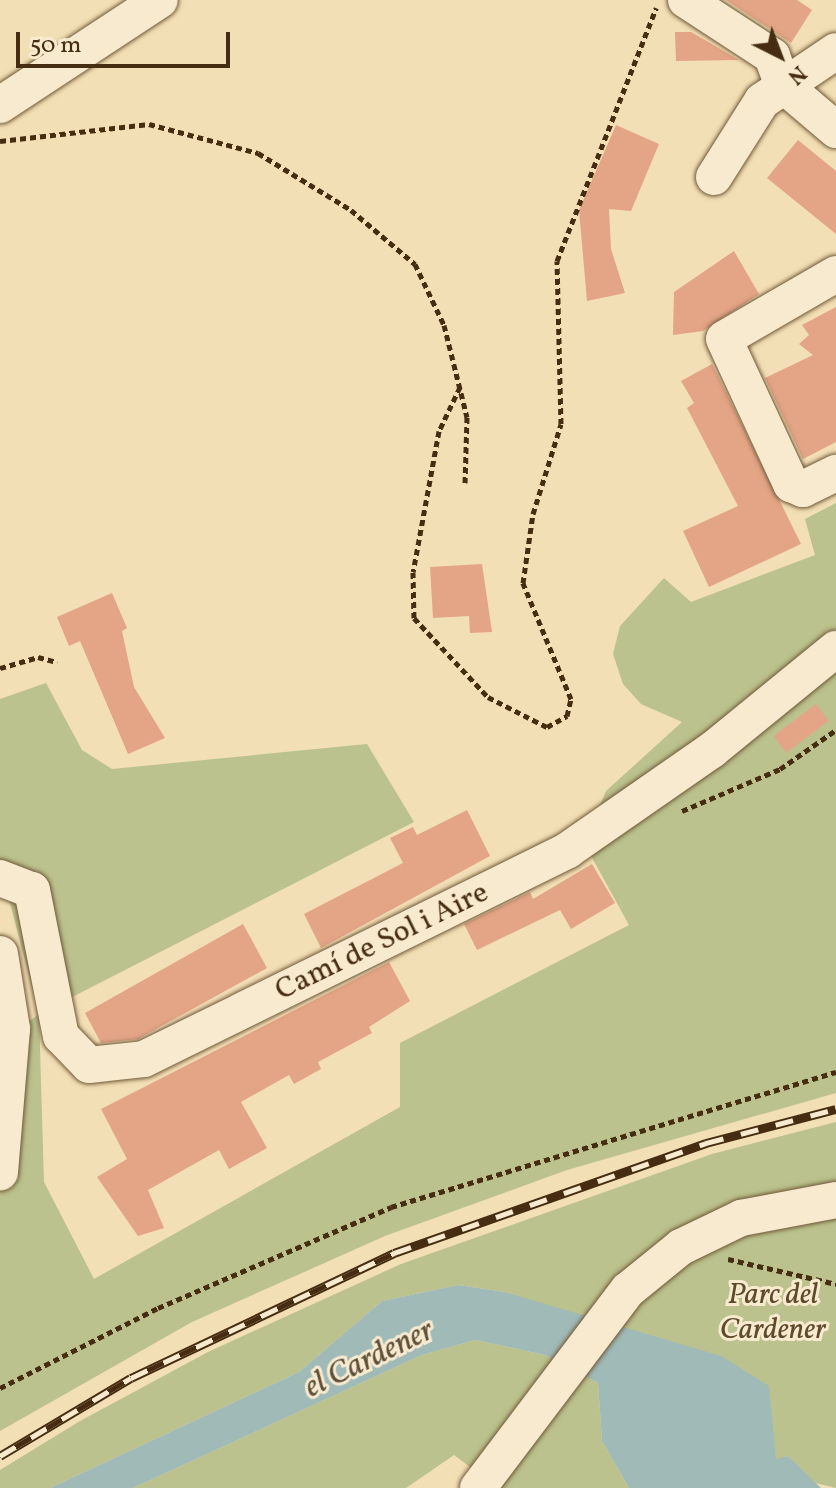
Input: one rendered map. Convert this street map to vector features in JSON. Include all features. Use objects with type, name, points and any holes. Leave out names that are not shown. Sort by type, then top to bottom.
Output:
[{"type":"street","points":[[0,105],[160,0]]},
{"type":"street","points":[[686,0],[772,56],[782,84],[836,130]]},
{"type":"street","points":[[714,177],[762,101],[782,84],[836,51]]},
{"type":"street","points":[[836,274],[724,339],[791,484],[803,489],[836,473]]},
{"type":"street","name":"Camí de Sol i Aire","points":[[0,878],[32,890],[61,1036],[89,1065],[144,1059],[568,850],[712,750],[836,649]]},
{"type":"street","points":[[0,954],[12,1029],[0,1173]]},
{"type":"street","points":[[478,1488],[628,1290],[681,1247],[741,1218],[836,1200]]},
{"type":"path","points":[[460,387],[439,431],[413,572],[414,618],[488,697],[547,727],[567,716],[571,699],[523,583],[533,514],[561,424],[557,261],[628,63],[660,0]]},
{"type":"path","points":[[0,141],[149,124],[258,153],[351,210],[415,264],[444,325],[467,417],[465,483]]},
{"type":"path","points":[[0,668],[38,657],[57,662]]},
{"type":"path","points":[[674,814],[780,769],[836,730]]},
{"type":"path","points":[[0,1388],[158,1308],[391,1207],[836,1072]]},
{"type":"path","points":[[723,1257],[836,1284]]},
{"type":"green space","points":[[836,503],[836,1093],[567,1170],[385,1236],[192,1322],[0,1431],[0,1043],[39,1014],[44,1182],[94,1279],[400,1107],[400,1043],[629,925],[584,843],[606,791],[682,722],[641,704],[623,684],[613,654],[620,626],[664,578],[691,602],[815,555],[805,519]]},
{"type":"green space","points":[[46,683],[82,750],[112,769],[367,744],[414,822],[39,1014],[0,865],[0,699]]},
{"type":"green space","name":"Parc del Cardener","points":[[836,1122],[836,1488],[811,1482],[788,1456],[776,1460],[772,1439],[634,1335],[505,1292],[458,1285],[382,1301],[299,1372],[50,1488],[0,1488],[0,1470],[80,1421],[208,1352],[401,1264],[712,1154]]},
{"type":"green space","points":[[475,1340],[545,1355],[598,1383],[602,1441],[629,1488],[498,1488],[454,1455],[406,1488],[133,1488],[422,1355]]},
{"type":"water","name":"el Cardener","points":[[458,1285],[505,1292],[721,1356],[769,1386],[776,1459],[788,1456],[821,1488],[629,1488],[602,1441],[598,1383],[545,1355],[475,1340],[422,1355],[133,1488],[50,1488],[299,1372],[382,1301]]},
{"type":"building","points":[[726,0],[797,0],[812,10],[791,43]]},
{"type":"building","points":[[675,32],[691,32],[739,60],[676,61]]},
{"type":"building","points":[[616,125],[659,144],[631,211],[609,209],[611,249],[625,293],[587,301],[579,210]]},
{"type":"building","points":[[798,140],[836,171],[836,234],[767,178]]},
{"type":"building","points":[[734,251],[759,294],[703,331],[673,335],[674,292]]},
{"type":"building","points":[[836,307],[836,442],[803,459],[765,378],[813,355],[799,344],[809,335],[802,325]]},
{"type":"building","points":[[712,364],[801,544],[709,587],[683,531],[738,506],[687,408],[694,403],[681,381]]},
{"type":"building","points":[[482,564],[492,632],[470,633],[469,616],[433,618],[430,567]]},
{"type":"building","points":[[112,593],[127,628],[122,631],[134,687],[165,738],[128,754],[80,641],[69,646],[57,617]]},
{"type":"building","points":[[816,704],[829,721],[786,753],[774,736]]},
{"type":"building","points":[[467,810],[490,856],[321,948],[304,914],[403,863],[390,838],[413,827],[417,835]]},
{"type":"building","points":[[592,864],[615,903],[571,929],[560,910],[477,950],[464,924],[530,892],[533,899]]},
{"type":"building","points":[[243,924],[267,968],[138,1039],[101,1043],[85,1013]]},
{"type":"building","points":[[389,962],[410,1001],[369,1027],[372,1033],[318,1062],[321,1069],[294,1084],[289,1075],[241,1102],[267,1148],[229,1169],[219,1150],[148,1190],[164,1228],[138,1236],[97,1177],[127,1159],[101,1109]]},
{"type":"railway","points":[[0,1456],[131,1378],[394,1253],[706,1143],[836,1109]]}]
